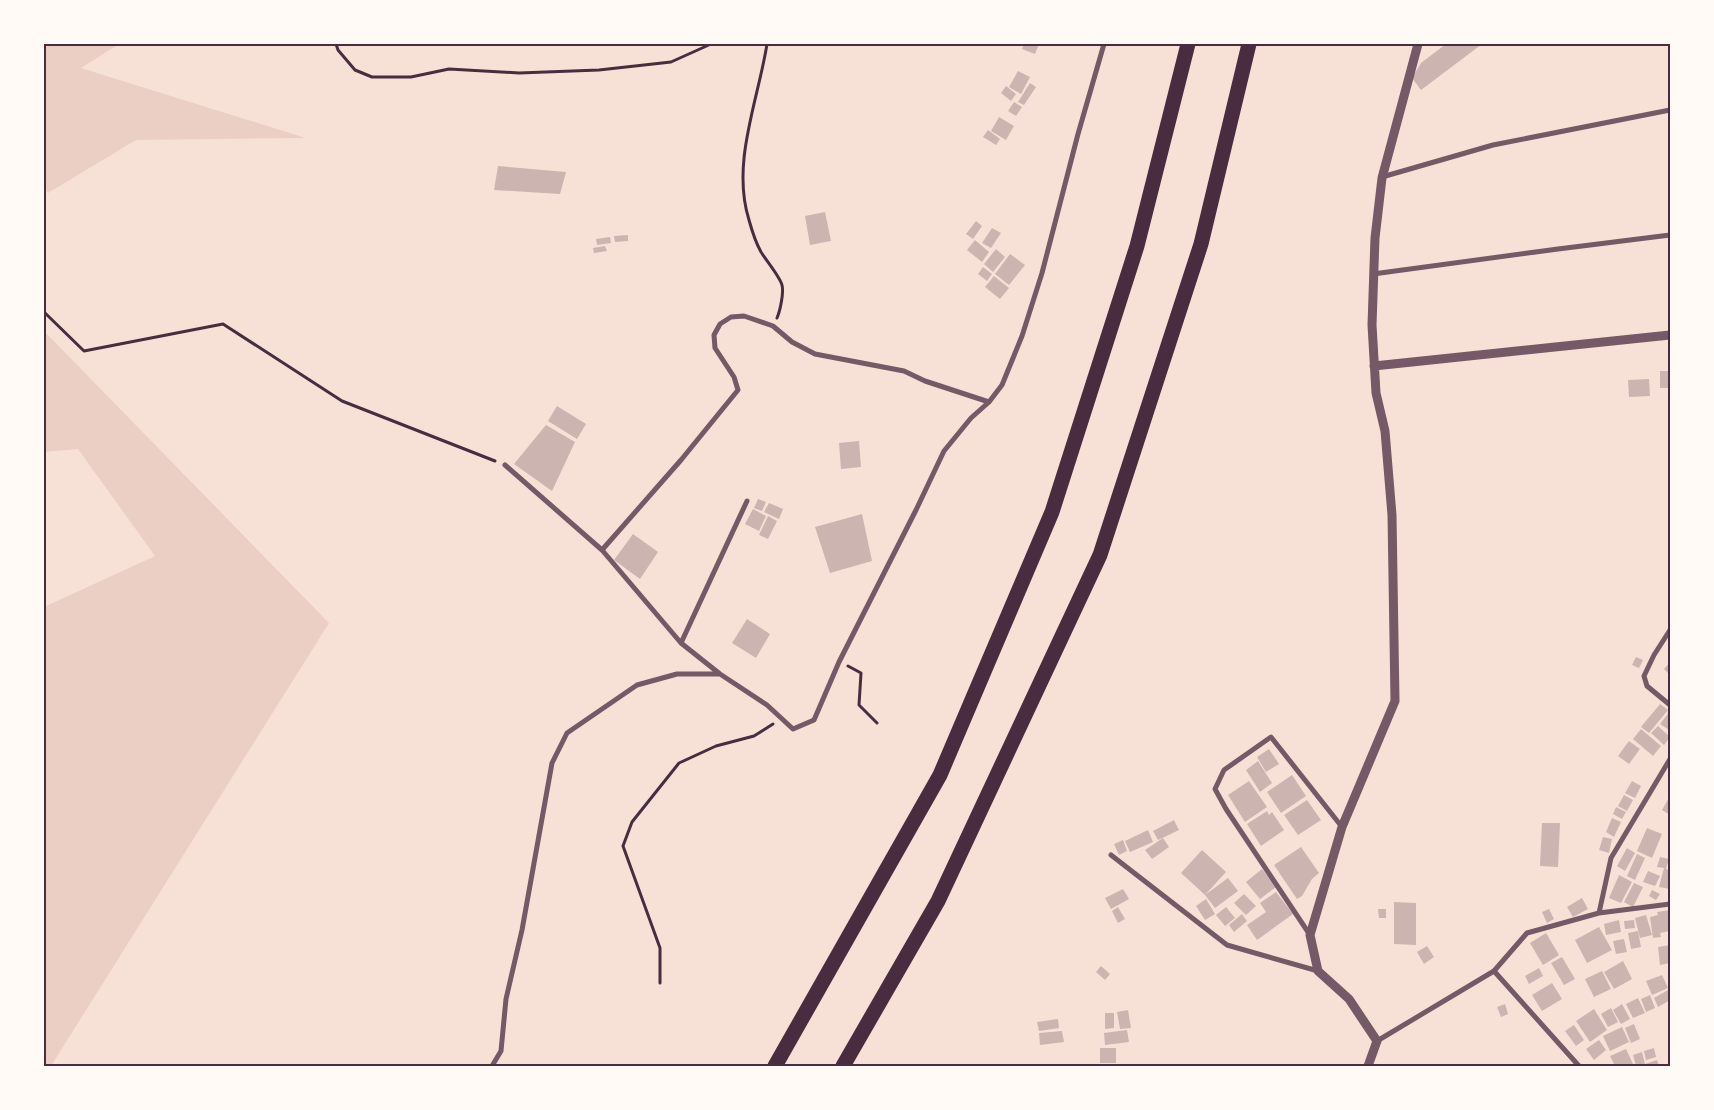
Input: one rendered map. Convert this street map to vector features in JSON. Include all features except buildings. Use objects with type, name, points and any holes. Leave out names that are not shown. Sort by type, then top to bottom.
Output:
[{"type":"highway","points":[[775,1066],[940,775],[1052,512],[1137,246],[1188,44]]},
{"type":"highway","points":[[843,1066],[938,901],[1100,555],[1201,244],[1249,44]]},
{"type":"street","points":[[505,465],[602,550],[681,643],[720,674],[767,705],[793,729],[814,720],[839,662],[944,451],[971,418],[989,402],[1002,385],[1022,336],[1042,273],[1078,134],[1104,44]]},
{"type":"street","points":[[1310,935],[1342,827],[1395,701],[1392,515],[1385,432],[1376,393],[1372,324],[1373,274],[1382,178],[1418,44]]},
{"type":"street","points":[[1382,178],[1493,145],[1670,110]]},
{"type":"street","points":[[1373,274],[1558,248],[1670,235]]},
{"type":"street","points":[[602,550],[681,460],[738,390],[734,377],[715,348],[714,335],[720,324],[732,317],[744,316],[773,326],[792,342],[815,354],[904,370],[925,381],[989,402]]},
{"type":"street","points":[[1374,366],[1670,335]]},
{"type":"street","points":[[681,643],[748,501]]},
{"type":"street","points":[[1670,630],[1654,655],[1644,676],[1647,686],[1670,705]]},
{"type":"street","points":[[492,1066],[501,1051],[506,999],[522,930],[552,763],[567,734],[637,685],[677,674],[720,674]]},
{"type":"street","points":[[1318,971],[1310,935],[1226,809],[1215,789],[1224,770],[1271,737],[1342,827]]},
{"type":"street","points":[[1599,913],[1611,858],[1670,758]]},
{"type":"street","points":[[1111,855],[1227,946],[1318,971],[1349,1000],[1377,1041]]},
{"type":"street","points":[[1368,1066],[1377,1041],[1494,971],[1526,933],[1599,913],[1670,904]]},
{"type":"street","points":[[1494,971],[1579,1066]]},
{"type":"path","points":[[336,44],[338,50],[354,70],[372,77],[411,77],[449,69],[519,73],[599,70],[671,62],[711,44]]},
{"type":"path","points":[[768,44],[745,147],[743,191],[748,220],[760,251],[782,284],[780,312],[773,326]]},
{"type":"path","points":[[44,312],[84,351],[223,324],[342,401],[505,465]]},
{"type":"path","points":[[839,662],[861,673],[859,705],[877,723]]},
{"type":"path","points":[[660,983],[660,948],[623,846],[632,822],[679,763],[716,746],[754,736],[781,718]]},
{"type":"shaded area","points":[[44,44],[119,44],[81,68],[306,138],[136,140],[48,193],[44,188]]},
{"type":"shaded area","points":[[44,331],[329,623],[51,1066],[44,1066],[44,607],[155,556],[78,449],[44,452]]}]
